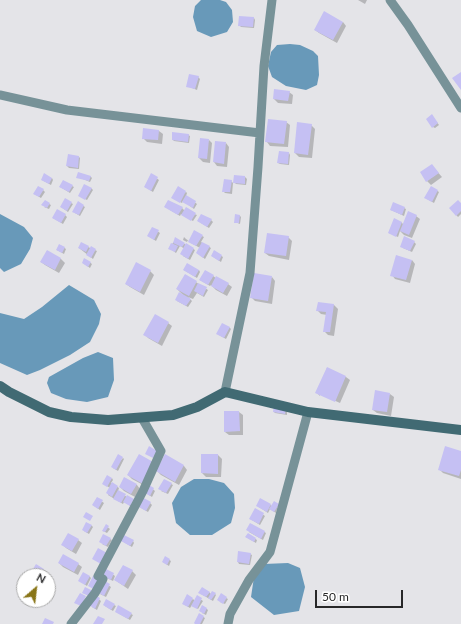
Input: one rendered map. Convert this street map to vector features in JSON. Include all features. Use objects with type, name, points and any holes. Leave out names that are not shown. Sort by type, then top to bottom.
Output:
[{"type":"street","points":[[225,392],[250,273],[264,66],[272,0]]},
{"type":"street","points":[[390,0],[408,25],[461,108]]},
{"type":"street","points":[[0,94],[67,110],[260,134]]},
{"type":"street","points":[[0,386],[49,412],[71,417],[108,420],[173,415],[197,407],[225,392],[308,412],[461,430]]},
{"type":"street","points":[[228,624],[230,614],[249,580],[270,552],[308,412]]},
{"type":"street","points":[[71,624],[95,593],[103,579],[98,576],[143,491],[161,451],[142,418]]},
{"type":"water","points":[[201,0],[220,0],[226,2],[232,10],[233,22],[227,32],[211,37],[197,31],[193,17],[195,6]]},
{"type":"water","points":[[277,45],[300,45],[313,51],[318,56],[319,75],[317,85],[306,90],[286,86],[272,77],[268,66],[271,52]]},
{"type":"water","points":[[0,214],[24,227],[33,238],[30,249],[21,264],[4,272],[0,268]]},
{"type":"water","points":[[69,285],[94,300],[101,314],[99,324],[90,342],[70,355],[27,375],[0,363],[0,313],[24,319],[42,307]]},
{"type":"water","points":[[98,352],[113,358],[114,380],[108,397],[87,402],[66,399],[51,393],[47,383],[49,377],[83,358]]},
{"type":"water","points":[[194,479],[209,479],[224,483],[234,494],[235,508],[231,523],[212,535],[190,535],[176,523],[172,503],[181,487]]},
{"type":"water","points":[[288,563],[300,568],[305,587],[299,611],[274,615],[251,597],[254,577],[264,564]]},
{"type":"building","points":[[324,11],[343,22],[333,40],[314,30]]},
{"type":"building","points":[[239,16],[254,17],[253,27],[238,26]]},
{"type":"building","points":[[461,72],[461,90],[452,78]]},
{"type":"building","points":[[189,74],[199,76],[195,89],[186,87]]},
{"type":"building","points":[[274,89],[290,91],[288,101],[273,99]]},
{"type":"building","points":[[432,114],[438,123],[432,128],[426,119]]},
{"type":"building","points":[[268,119],[287,121],[284,144],[265,142]]},
{"type":"building","points":[[297,122],[312,124],[308,155],[294,153]]},
{"type":"building","points":[[143,128],[159,130],[158,140],[142,139]]},
{"type":"building","points":[[172,132],[189,134],[188,142],[172,140]]},
{"type":"building","points":[[200,138],[209,139],[207,159],[198,158]]},
{"type":"building","points":[[215,141],[226,142],[224,164],[213,162]]},
{"type":"building","points":[[279,151],[289,152],[288,164],[277,163]]},
{"type":"building","points":[[68,154],[79,156],[78,168],[66,166]]},
{"type":"building","points":[[432,164],[439,173],[426,182],[420,172]]},
{"type":"building","points":[[78,172],[91,176],[89,181],[76,178]]},
{"type":"building","points":[[44,173],[52,178],[49,184],[41,180]]},
{"type":"building","points":[[151,173],[158,177],[151,191],[144,187]]},
{"type":"building","points":[[234,175],[245,176],[245,184],[233,183]]},
{"type":"building","points":[[224,179],[232,180],[230,192],[222,192]]},
{"type":"building","points":[[63,180],[73,185],[69,192],[59,187]]},
{"type":"building","points":[[84,184],[92,188],[85,200],[78,196]]},
{"type":"building","points":[[38,186],[44,189],[39,197],[33,194]]},
{"type":"building","points":[[178,186],[186,191],[180,203],[171,198]]},
{"type":"building","points":[[431,186],[438,190],[432,202],[424,198]]},
{"type":"building","points":[[186,195],[196,201],[193,208],[182,202]]},
{"type":"building","points":[[65,198],[72,202],[67,211],[60,207]]},
{"type":"building","points":[[45,200],[50,203],[47,208],[41,205]]},
{"type":"building","points":[[168,200],[183,207],[178,215],[164,207]]},
{"type":"building","points":[[458,200],[461,203],[461,211],[456,216],[449,208]]},
{"type":"building","points":[[78,201],[84,205],[79,215],[72,212]]},
{"type":"building","points":[[393,202],[405,207],[402,215],[390,210]]},
{"type":"building","points":[[186,207],[196,213],[191,221],[181,215]]},
{"type":"building","points":[[57,209],[66,214],[61,223],[52,218]]},
{"type":"building","points":[[408,211],[417,215],[409,235],[400,231]]},
{"type":"building","points":[[201,214],[212,219],[207,227],[197,221]]},
{"type":"building","points":[[235,214],[240,215],[239,223],[234,223]]},
{"type":"building","points":[[394,218],[402,222],[396,237],[388,233]]},
{"type":"building","points":[[152,227],[159,230],[154,240],[147,236]]},
{"type":"building","points":[[194,230],[203,235],[196,246],[188,242]]},
{"type":"building","points":[[267,233],[289,236],[286,256],[264,253]]},
{"type":"building","points":[[404,236],[415,241],[410,251],[400,247]]},
{"type":"building","points":[[175,237],[185,243],[182,247],[173,243]]},
{"type":"building","points":[[81,242],[89,246],[86,252],[78,248]]},
{"type":"building","points":[[202,242],[210,246],[203,258],[196,253]]},
{"type":"building","points":[[171,243],[178,246],[175,252],[168,249]]},
{"type":"building","points":[[186,243],[194,248],[188,259],[180,254]]},
{"type":"building","points":[[59,244],[65,247],[62,253],[56,250]]},
{"type":"building","points":[[91,246],[96,249],[91,258],[86,255]]},
{"type":"building","points":[[47,250],[61,258],[55,270],[40,262]]},
{"type":"building","points":[[214,250],[222,255],[219,261],[211,256]]},
{"type":"building","points":[[396,255],[412,260],[406,280],[390,276]]},
{"type":"building","points":[[84,258],[91,262],[88,267],[82,263]]},
{"type":"building","points":[[136,262],[151,270],[140,292],[125,284]]},
{"type":"building","points":[[187,263],[199,270],[195,277],[183,270]]},
{"type":"building","points":[[205,270],[214,275],[208,285],[199,280]]},
{"type":"building","points":[[254,273],[272,276],[268,301],[250,298]]},
{"type":"building","points":[[185,274],[197,281],[189,296],[176,289]]},
{"type":"building","points":[[216,276],[229,283],[223,293],[211,286]]},
{"type":"building","points":[[198,283],[207,287],[203,296],[194,291]]},
{"type":"building","points":[[179,292],[191,299],[186,306],[175,300]]},
{"type":"building","points":[[318,302],[334,304],[330,332],[323,332],[326,312],[316,311]]},
{"type":"building","points":[[155,314],[169,322],[158,343],[143,335]]},
{"type":"building","points":[[222,323],[230,327],[224,338],[216,334]]},
{"type":"building","points":[[327,367],[346,376],[335,402],[315,393]]},
{"type":"building","points":[[375,390],[390,393],[387,412],[372,410]]},
{"type":"building","points":[[274,405],[286,407],[285,414],[273,412]]},
{"type":"building","points":[[224,411],[239,411],[240,431],[224,432]]},
{"type":"building","points":[[149,446],[157,451],[153,458],[145,454]]},
{"type":"building","points":[[445,446],[461,451],[461,470],[459,476],[438,470]]},
{"type":"building","points":[[118,454],[123,457],[116,470],[111,467]]},
{"type":"building","points":[[139,454],[155,463],[143,484],[127,475]]},
{"type":"building","points":[[165,454],[184,465],[175,482],[156,471]]},
{"type":"building","points":[[201,454],[218,454],[218,474],[201,473]]},
{"type":"building","points":[[107,475],[112,478],[107,487],[102,484]]},
{"type":"building","points":[[124,477],[137,484],[131,494],[119,487]]},
{"type":"building","points":[[164,479],[172,483],[166,493],[158,489]]},
{"type":"building","points":[[112,482],[118,486],[112,497],[106,493]]},
{"type":"building","points":[[149,485],[154,488],[150,496],[145,493]]},
{"type":"building","points":[[118,490],[126,494],[121,503],[113,499]]},
{"type":"building","points":[[127,495],[134,499],[130,506],[123,502]]},
{"type":"building","points":[[97,497],[103,500],[98,509],[92,505]]},
{"type":"building","points":[[142,497],[151,502],[146,511],[137,506]]},
{"type":"building","points":[[260,498],[271,504],[267,512],[256,506]]},
{"type":"building","points":[[274,501],[279,504],[274,512],[269,509]]},
{"type":"building","points":[[255,508],[264,513],[259,524],[249,519]]},
{"type":"building","points":[[86,512],[93,516],[90,521],[83,517]]},
{"type":"building","points":[[86,522],[92,525],[87,533],[82,530]]},
{"type":"building","points":[[250,523],[265,531],[261,539],[246,530]]},
{"type":"building","points":[[106,524],[109,526],[105,532],[102,531]]},
{"type":"building","points":[[68,533],[79,539],[72,551],[61,545]]},
{"type":"building","points":[[248,533],[256,538],[254,542],[245,537]]},
{"type":"building","points":[[103,534],[111,538],[106,546],[99,542]]},
{"type":"building","points":[[124,535],[134,540],[130,546],[121,541]]},
{"type":"building","points":[[98,548],[107,553],[101,564],[92,559]]},
{"type":"building","points":[[238,551],[251,553],[249,564],[237,562]]},
{"type":"building","points":[[63,554],[79,563],[74,572],[58,563]]},
{"type":"building","points":[[165,556],[170,559],[167,565],[162,562]]},
{"type":"building","points":[[36,564],[42,568],[34,568]]},
{"type":"building","points":[[123,565],[133,570],[124,586],[114,580]]},
{"type":"building","points":[[104,568],[114,573],[111,580],[101,575]]},
{"type":"building","points":[[83,572],[90,576],[85,585],[78,581]]},
{"type":"building","points":[[93,576],[100,580],[95,590],[88,586]]},
{"type":"building","points":[[103,580],[110,584],[104,596],[97,592]]},
{"type":"building","points":[[85,587],[93,591],[91,597],[82,593]]},
{"type":"building","points":[[202,587],[210,592],[206,597],[198,593]]},
{"type":"building","points":[[212,591],[216,593],[211,600],[208,598]]},
{"type":"building","points":[[80,593],[86,596],[81,606],[74,603]]},
{"type":"building","points":[[221,593],[227,597],[223,604],[217,600]]},
{"type":"building","points":[[187,594],[193,598],[188,607],[182,604]]},
{"type":"building","points":[[95,595],[100,598],[95,609],[89,605]]},
{"type":"building","points":[[197,595],[202,598],[197,609],[191,606]]},
{"type":"building","points":[[106,599],[115,604],[111,610],[103,605]]},
{"type":"building","points":[[118,605],[132,613],[128,619],[115,612]]},
{"type":"building","points":[[202,605],[207,608],[204,614],[199,611]]},
{"type":"building","points":[[199,613],[204,616],[200,624],[195,624],[194,623]]},
{"type":"building","points":[[98,616],[105,619],[102,624],[93,624]]},
{"type":"building","points":[[45,618],[54,622],[53,624],[42,624]]}]
